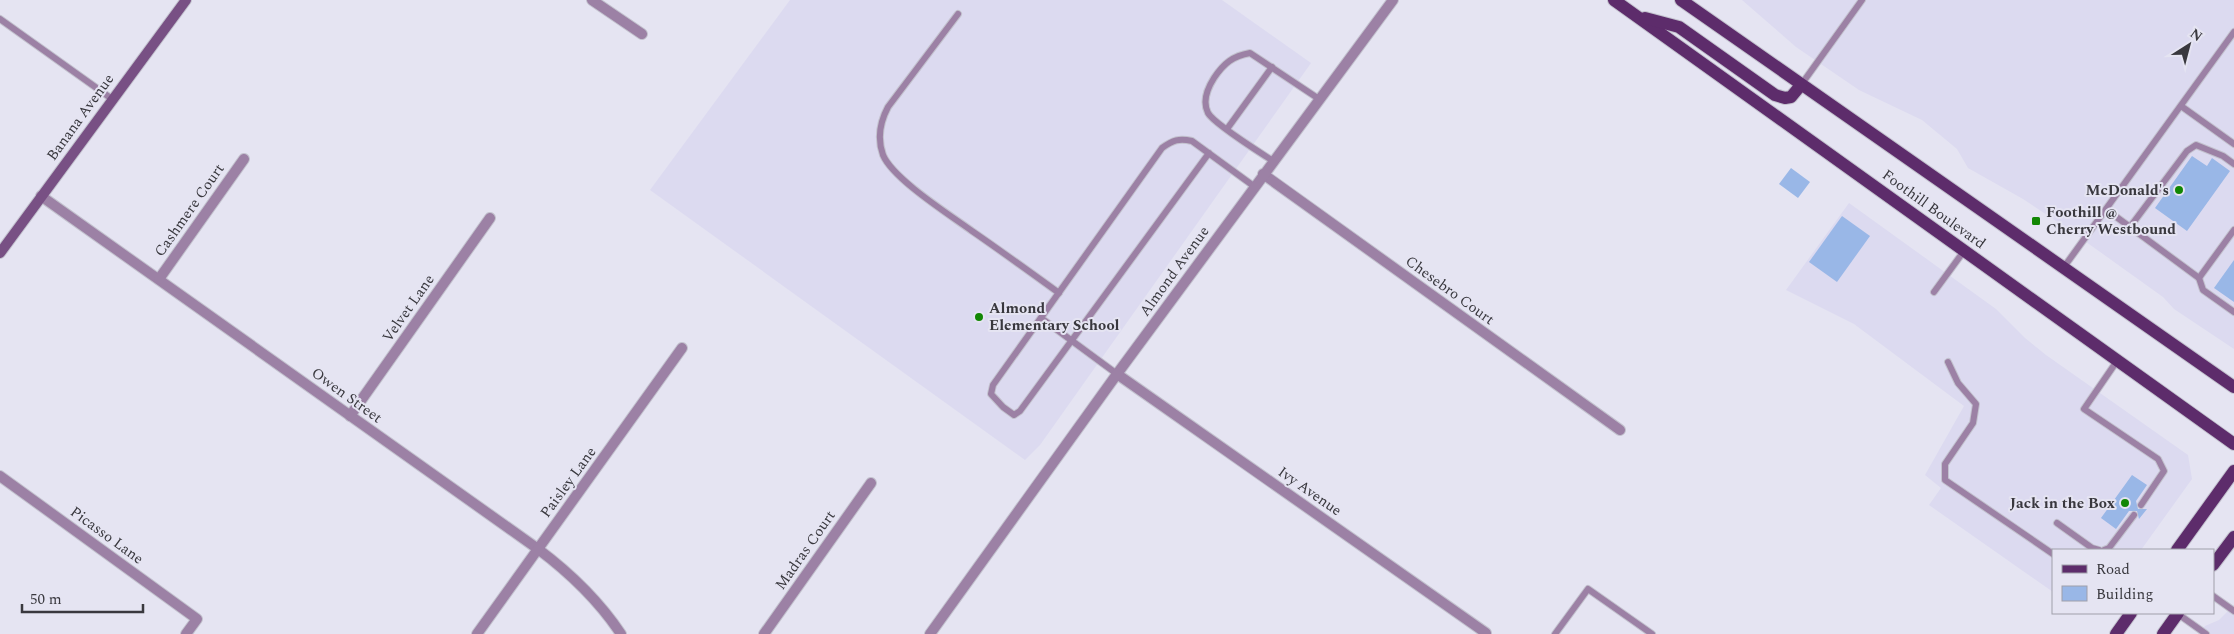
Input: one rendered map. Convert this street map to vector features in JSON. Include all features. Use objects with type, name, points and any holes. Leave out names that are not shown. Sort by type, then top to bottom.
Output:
[{"type":"main road","name":"Foothill Boulevard","points":[[1614,0],[2234,444]]},
{"type":"main road","name":"Foothill Boulevard","points":[[1681,0],[2234,388]]},
{"type":"main road","points":[[1635,15],[1679,27],[1775,95],[1791,98],[1801,85]]},
{"type":"main road","points":[[2177,549],[2234,471]]},
{"type":"main road","points":[[2214,564],[2234,536]]},
{"type":"main road","points":[[2116,634],[2130,614]]},
{"type":"main road","points":[[2163,634],[2177,614]]},
{"type":"street","name":"Banana Avenue","points":[[0,253],[186,0]]},
{"type":"street","points":[[592,0],[642,34]]},
{"type":"street","name":"Almond Avenue","points":[[930,634],[1263,174],[1393,0]]},
{"type":"street","name":"Cashmere Court","points":[[159,279],[244,159]]},
{"type":"street","name":"Chesebro Court","points":[[1263,174],[1620,430]]},
{"type":"street","name":"Owen Street","points":[[41,196],[538,550],[559,566],[600,606],[621,634]]},
{"type":"street","name":"Velvet Lane","points":[[350,416],[490,218]]},
{"type":"street","name":"Paisley Lane","points":[[476,634],[682,348]]},
{"type":"street","name":"Ivy Avenue","points":[[1117,374],[1486,633]]},
{"type":"street","name":"Picasso Lane","points":[[0,476],[197,619],[186,634]]},
{"type":"street","name":"Madras Court","points":[[764,634],[871,483]]},
{"type":"lane","points":[[1801,85],[1862,0]]},
{"type":"lane","points":[[958,14],[888,108],[881,121],[880,135],[883,154],[898,174],[924,196],[1059,293]]},
{"type":"lane","points":[[0,19],[112,99]]},
{"type":"lane","points":[[2064,267],[2181,106],[2231,41],[2234,32]]},
{"type":"lane","points":[[1273,161],[1209,115],[1205,100],[1209,85],[1222,66],[1237,55],[1250,53],[1319,99]]},
{"type":"lane","points":[[1227,129],[1272,67]]},
{"type":"lane","points":[[2181,106],[2234,144]]},
{"type":"lane","points":[[1209,153],[1020,412],[1014,414],[1003,407],[990,394],[993,385],[1162,148],[1172,141],[1181,138],[1192,141],[1209,153],[1255,187]]},
{"type":"lane","points":[[2130,227],[2187,151],[2196,145],[2222,156],[2233,165]]},
{"type":"lane","points":[[2107,210],[2199,278],[2203,290],[2234,312]]},
{"type":"lane","points":[[2199,278],[2234,230]]},
{"type":"lane","points":[[1934,292],[1964,251]]},
{"type":"lane","points":[[1041,318],[1117,374]]},
{"type":"lane","points":[[2117,361],[2084,409],[2118,434],[2158,459],[2164,471],[2141,505]]},
{"type":"lane","points":[[1948,362],[1958,383],[1976,404],[1973,423],[1945,464],[1945,480],[2052,553]]},
{"type":"lane","points":[[2106,549],[2134,515]]},
{"type":"lane","points":[[2056,523],[2096,549]]},
{"type":"lane","points":[[1555,634],[1588,589],[1652,634]]},
{"type":"lane","points":[[2214,597],[2234,611]]},
{"type":"lane","points":[[2179,614],[2206,634]]},
{"type":"shaded area","name":"Almond Elementary School","points":[[790,0],[1222,0],[1311,63],[1040,445],[1025,460],[650,190]]},
{"type":"shaded area","points":[[1742,0],[2234,0],[2234,349],[2174,309],[2163,297],[2068,229],[2023,199],[1968,168],[1957,149],[1922,120],[1859,90],[1796,47]]},
{"type":"shaded area","points":[[1849,203],[1996,309],[2025,338],[2046,355],[2188,455],[2192,479],[2142,549],[2052,549],[2052,591],[1929,505],[1941,488],[1925,475],[1964,406],[1854,324],[1786,290]]},
{"type":"shaded area","points":[[2234,605],[2234,634],[2199,634],[2205,626],[2219,620]]},
{"type":"building","points":[[2192,156],[2207,166],[2212,158],[2230,171],[2187,231],[2155,208]]},
{"type":"building","points":[[1791,168],[1810,182],[1798,198],[1779,184]]},
{"type":"building","points":[[1842,216],[1870,236],[1837,282],[1809,262]]},
{"type":"building","points":[[2234,260],[2234,302],[2214,288]]},
{"type":"building","name":"Jack in the Box","points":[[2132,475],[2147,485],[2136,501],[2138,509],[2147,509],[2139,519],[2137,511],[2129,511],[2116,529],[2101,518]]},
{"type":"place","name":"McDonald's","points":[[2179,190]]},
{"type":"place","name":"Foothill @ Cherry Westbound","points":[[2036,221]]},
{"type":"place","name":"Almond Elementary School","points":[[979,317]]},
{"type":"place","name":"Jack in the Box","points":[[2125,503]]}]
